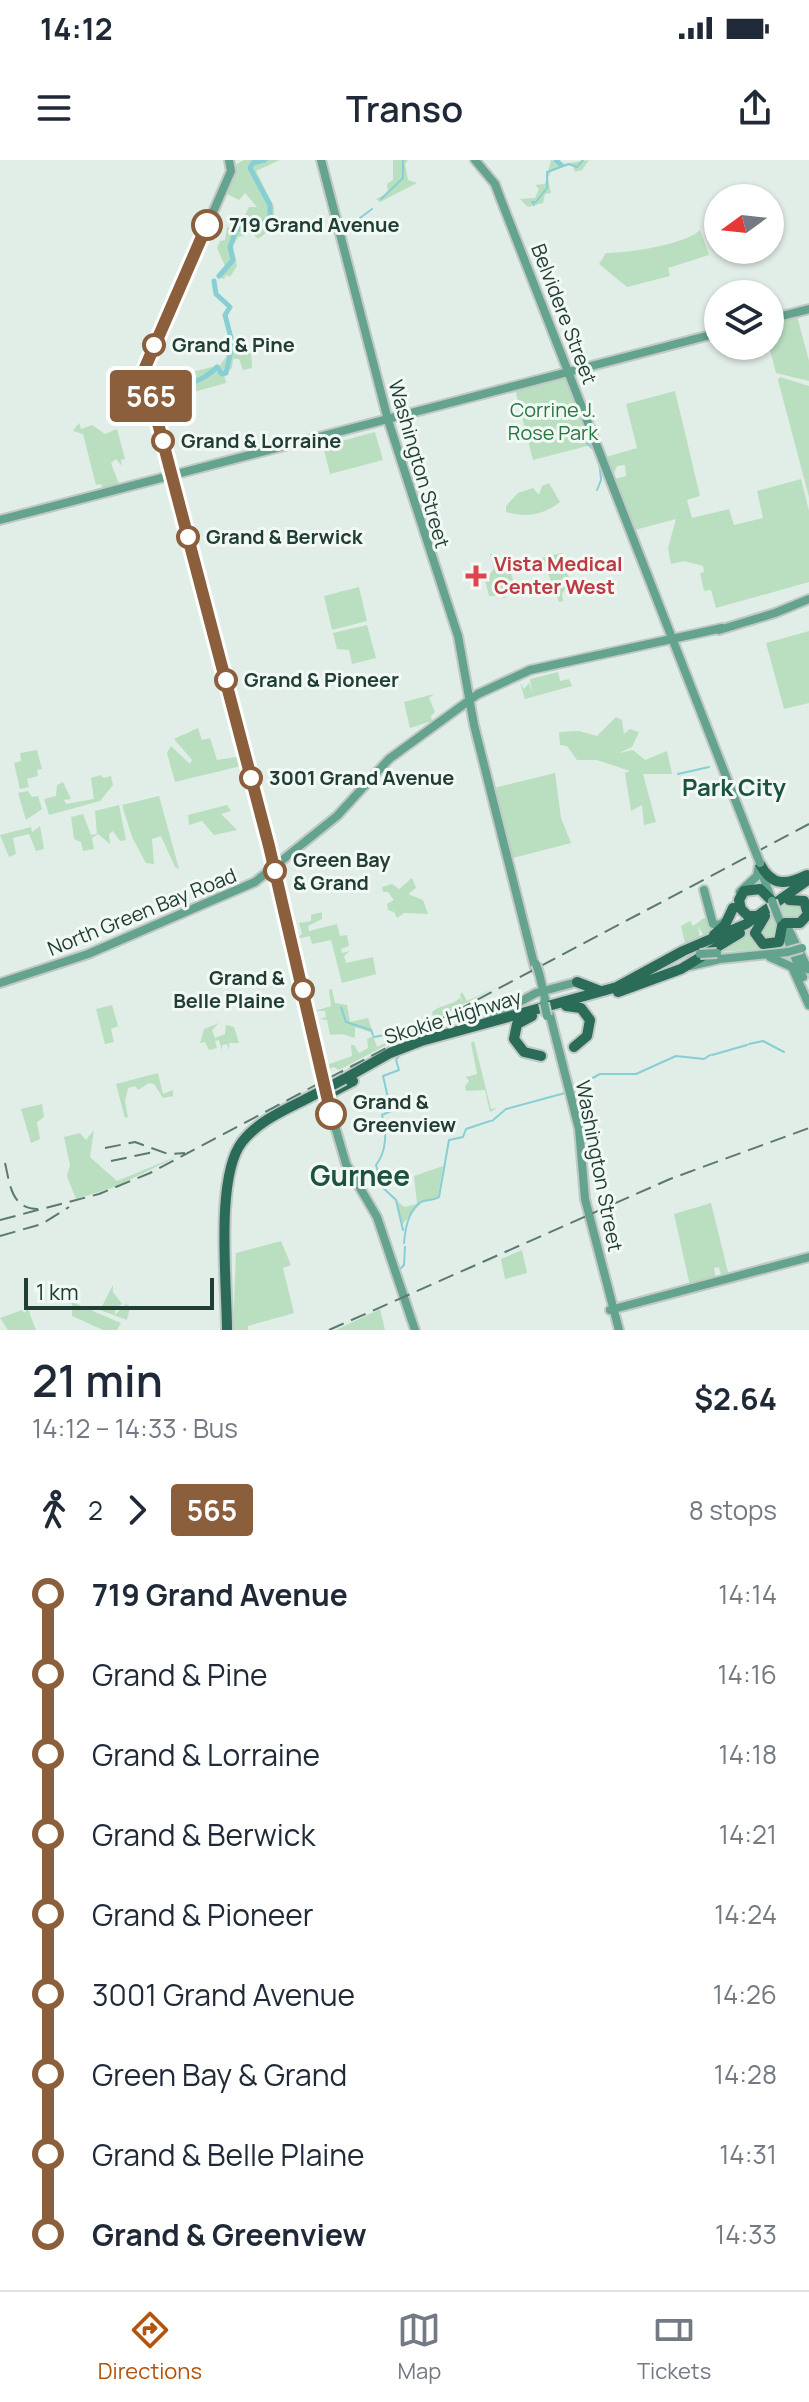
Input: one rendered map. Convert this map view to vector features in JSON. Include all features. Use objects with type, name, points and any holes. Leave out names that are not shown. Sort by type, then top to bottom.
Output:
[{"type":"highway","points":[[759,864],[767,876],[780,883],[809,879]]},
{"type":"highway","name":"Skokie Highway","points":[[325,1090],[409,1049],[545,1003],[564,1007],[637,987],[681,969],[789,900],[809,879]]},
{"type":"highway","name":"Skokie Highway","points":[[228,1330],[224,1249],[226,1165],[263,1124],[387,1055],[428,1039],[617,987],[683,951],[762,916],[809,879]]},
{"type":"highway","points":[[778,912],[779,942],[763,944],[755,933],[762,916],[748,916],[741,911],[742,893],[760,889],[778,912],[800,923],[808,914],[804,901],[789,900]]},
{"type":"highway","points":[[683,951],[718,932],[733,908]]},
{"type":"highway","points":[[577,982],[599,992],[617,987]]},
{"type":"highway","points":[[541,1056],[520,1050],[514,1033],[521,1020],[545,1003]]},
{"type":"highway","points":[[564,1007],[581,1008],[590,1020],[587,1036],[574,1047]]},
{"type":"highway","points":[[387,1055],[443,1032]]},
{"type":"highway","points":[[237,1151],[255,1121],[325,1090]]},
{"type":"highway","name":"Skokie Highway","points":[[228,1330],[231,1175],[242,1147],[263,1124]]},
{"type":"main road","points":[[229,160],[231,171],[144,370],[274,868],[325,1090],[352,1183]]},
{"type":"main road","name":"Washington Street","points":[[321,160],[388,420],[456,629],[473,722],[577,1132],[582,1196],[617,1330]]},
{"type":"main road","name":"Belvidere Street","points":[[475,160],[495,186],[778,912]]},
{"type":"main road","points":[[784,315],[809,309]]},
{"type":"main road","points":[[0,520],[704,336]]},
{"type":"main road","name":"North Green Bay Road","points":[[0,983],[80,957],[247,886],[274,868],[341,812],[382,765],[469,697],[500,682],[530,670],[674,642],[775,613],[809,599]]},
{"type":"main road","points":[[704,890],[715,925],[723,924],[739,893],[757,876],[759,864]]},
{"type":"main road","points":[[778,912],[788,947],[807,990]]},
{"type":"main road","points":[[778,912],[808,971]]},
{"type":"main road","points":[[778,912],[807,990],[809,1005]]},
{"type":"main road","points":[[808,971],[797,935],[809,919]]},
{"type":"main road","points":[[653,968],[678,955],[805,945]]},
{"type":"main road","points":[[681,969],[788,947]]},
{"type":"main road","points":[[741,957],[772,957],[784,961],[796,972],[807,990]]},
{"type":"main road","points":[[537,969],[546,984],[556,986]]},
{"type":"main road","name":"Skokie Highway","points":[[545,1003],[556,986],[577,982]]},
{"type":"main road","points":[[443,1032],[486,1021],[529,998],[545,1003]]},
{"type":"main road","points":[[351,1173],[374,1210],[414,1330]]},
{"type":"main road","points":[[612,1309],[809,1257]]},
{"type":"green space","points":[[244,160],[280,160],[256,171],[274,207],[274,227],[258,239],[252,233],[238,237],[233,246],[237,266],[230,277],[226,275],[224,279],[218,277],[225,266],[217,248],[220,241],[225,240],[227,227],[232,229],[237,220],[243,219],[249,207],[257,207],[245,193],[239,200],[223,192],[233,166]]},
{"type":"green space","points":[[393,160],[408,160],[405,164],[408,180],[417,183],[380,202],[376,199],[388,193],[387,184],[393,180]]},
{"type":"green space","points":[[551,160],[562,164],[589,160],[582,170],[575,172],[572,163],[551,172],[548,178],[551,193],[545,194],[543,203],[528,207],[520,199],[535,198],[539,189],[535,185],[545,184]]},
{"type":"green space","points":[[700,230],[704,257],[668,268],[670,276],[627,287],[599,264],[606,253],[671,243]]},
{"type":"green space","points":[[797,316],[809,361],[809,381],[776,373],[773,360],[784,360],[784,319]]},
{"type":"green space","points":[[232,343],[235,354],[251,349],[252,368],[243,370],[239,359],[233,359],[232,368],[224,374],[226,383],[154,403],[149,383],[220,365],[226,357],[227,345]]},
{"type":"green space","name":"Corrine J. Rose Park","points":[[567,375],[595,444],[533,460],[515,389]]},
{"type":"green space","points":[[780,377],[809,386],[809,497],[778,380]]},
{"type":"green space","points":[[675,391],[700,496],[687,500],[692,518],[729,509],[734,525],[763,518],[757,491],[801,479],[809,511],[809,582],[716,608],[711,590],[704,591],[700,573],[704,572],[703,566],[684,561],[671,564],[668,548],[676,519],[635,530],[615,479],[626,476],[625,465],[617,466],[614,474],[606,457],[637,448],[626,404]]},
{"type":"green space","points":[[79,423],[81,429],[92,425],[105,434],[117,429],[125,459],[121,460],[122,466],[116,459],[111,463],[120,487],[104,492],[101,484],[96,485],[83,434],[73,431]]},
{"type":"green space","points":[[375,432],[383,460],[330,474],[323,446]]},
{"type":"green space","points":[[549,483],[560,502],[534,514],[506,512],[506,506],[518,493],[533,488],[539,495],[542,486]]},
{"type":"green space","points":[[562,553],[562,567],[571,579],[562,594],[563,601],[559,602],[546,568],[539,569],[530,561]]},
{"type":"green space","points":[[490,554],[497,555],[500,566],[509,565],[514,583],[505,598],[499,596],[499,590],[497,596],[489,596],[485,580],[494,569]]},
{"type":"green space","points":[[359,587],[367,621],[332,630],[324,596]]},
{"type":"green space","points":[[367,625],[376,658],[352,664],[349,650],[337,649],[333,633]]},
{"type":"green space","points":[[809,631],[809,703],[784,709],[766,643]]},
{"type":"green space","points":[[558,672],[560,681],[569,679],[572,686],[525,699],[520,683],[524,689],[529,683],[532,692],[530,679]]},
{"type":"green space","points":[[434,694],[429,698],[435,712],[431,716],[432,721],[410,728],[404,702]]},
{"type":"green space","points":[[616,717],[622,720],[624,734],[630,729],[639,732],[632,747],[619,753],[633,750],[645,760],[667,751],[672,774],[643,774],[656,822],[644,825],[642,805],[631,811],[625,773],[630,771],[597,760],[577,760],[567,746],[560,745],[559,732],[579,731],[597,736]]},
{"type":"green space","points":[[198,728],[202,740],[210,738],[217,760],[242,756],[245,765],[175,782],[167,753],[171,746],[190,764],[192,760],[174,739]]},
{"type":"green space","points":[[37,750],[42,769],[37,770],[38,776],[27,779],[29,787],[20,789],[14,763],[21,761],[20,753]]},
{"type":"green space","points":[[555,773],[561,818],[571,843],[513,858],[494,788]]},
{"type":"green space","points":[[100,775],[104,778],[111,776],[113,785],[100,801],[49,815],[44,799],[56,796],[57,785],[63,782],[71,799],[64,800],[66,804],[94,799],[91,778]]},
{"type":"green space","points":[[28,791],[32,797],[38,796],[42,809],[26,820],[18,793]]},
{"type":"green space","points":[[159,796],[179,869],[175,867],[161,836],[152,839],[154,864],[146,863],[132,837],[122,805]]},
{"type":"green space","points":[[119,805],[126,840],[120,841],[113,831],[109,834],[110,844],[98,834],[92,838],[94,849],[83,851],[81,842],[74,839],[71,817],[83,814],[91,835],[97,834],[95,811]]},
{"type":"green space","points":[[227,805],[231,811],[221,814],[237,830],[214,835],[202,821],[189,825],[188,815]]},
{"type":"green space","points":[[40,826],[44,849],[36,851],[29,834],[13,838],[16,854],[9,857],[0,835],[31,827],[32,832]]},
{"type":"green space","points":[[412,878],[416,888],[408,894],[423,900],[428,914],[404,913],[397,918],[394,912],[388,910],[387,904],[394,900],[388,892],[383,892],[382,887],[392,884],[399,889]]},
{"type":"green space","points":[[799,899],[806,904],[808,914],[801,921],[789,924],[781,913],[777,915],[782,933],[778,942],[761,943],[756,932],[758,923],[754,931],[759,943],[767,946],[776,944],[779,942],[784,935],[798,975],[784,960],[763,956],[787,953],[786,948],[719,952],[759,954],[695,963],[791,901]]},
{"type":"green space","points":[[322,912],[322,919],[308,926],[309,931],[337,924],[340,936],[347,935],[349,946],[341,949],[342,953],[350,951],[344,956],[346,963],[373,957],[376,974],[342,983],[331,940],[312,944],[310,936],[296,939],[302,934],[299,923],[311,921],[311,915]]},
{"type":"green space","points":[[704,918],[721,927],[705,938],[698,926],[700,939],[685,943],[681,926],[690,921],[693,926]]},
{"type":"green space","points":[[500,985],[339,1070],[334,1067],[325,1070],[324,1066],[352,1056],[351,1045],[359,1053],[368,1048],[367,1039],[373,1036],[377,1047],[428,1022],[425,1018],[433,1017],[432,1012],[439,1008],[460,998],[463,1003],[462,992],[467,1001]]},
{"type":"green space","points":[[332,989],[335,1003],[347,1005],[350,1022],[368,1018],[373,1033],[355,1027],[355,1038],[342,1034],[330,1035],[327,1020],[320,1019],[326,1017],[325,1011],[315,1011],[331,1006],[329,990]]},
{"type":"green space","points":[[112,1005],[118,1026],[111,1029],[114,1042],[105,1044],[96,1009]]},
{"type":"green space","points":[[219,1023],[212,1030],[215,1038],[225,1034],[226,1025],[234,1027],[239,1043],[229,1043],[229,1051],[227,1044],[222,1045],[222,1051],[219,1040],[215,1041],[217,1048],[209,1050],[205,1042],[200,1043],[204,1029]]},
{"type":"green space","points":[[474,1041],[491,1109],[497,1108],[490,1112],[485,1090],[466,1091],[469,1081],[466,1077],[477,1074],[471,1043]]},
{"type":"green space","points":[[158,1073],[163,1094],[173,1090],[173,1096],[163,1098],[154,1084],[149,1083],[138,1090],[135,1086],[128,1088],[125,1101],[128,1117],[125,1118],[116,1084]]},
{"type":"green space","points":[[42,1104],[44,1117],[37,1122],[40,1139],[31,1143],[21,1109]]},
{"type":"green space","points":[[94,1130],[90,1157],[117,1181],[180,1155],[115,1187],[76,1199],[67,1176],[70,1165],[64,1137],[80,1133],[86,1140]]},
{"type":"green space","points":[[443,1166],[438,1198],[422,1202],[402,1225],[396,1200],[404,1207],[417,1204],[414,1176]]},
{"type":"green space","points":[[711,1203],[729,1276],[722,1278],[719,1267],[714,1268],[716,1279],[690,1286],[674,1214]]},
{"type":"green space","points":[[281,1241],[291,1265],[283,1268],[294,1313],[248,1326],[248,1330],[233,1330],[236,1253]]},
{"type":"green space","points":[[522,1250],[527,1273],[505,1279],[501,1259]]},
{"type":"green space","points":[[113,1285],[113,1292],[122,1304],[115,1308],[115,1315],[126,1304],[130,1307],[127,1320],[100,1310]]},
{"type":"green space","points":[[65,1299],[121,1323],[117,1330],[103,1330],[72,1316],[72,1304]]},
{"type":"green space","points":[[28,1309],[36,1330],[8,1330],[0,1318],[22,1310],[24,1313]]},
{"type":"green space","points":[[380,1309],[385,1330],[336,1330]]},
{"type":"waterway","points":[[219,276],[233,260],[230,247],[236,230],[270,219],[270,205],[250,168],[253,163],[265,160]]},
{"type":"waterway","points":[[381,199],[403,178],[403,160]]},
{"type":"waterway","points":[[556,160],[561,165]]},
{"type":"waterway","points":[[534,205],[532,202],[536,202],[547,188],[547,172],[569,164],[577,167],[583,160]]},
{"type":"waterway","points":[[360,218],[372,209]]},
{"type":"waterway","points":[[214,281],[216,294],[229,306]]},
{"type":"waterway","points":[[230,307],[225,315],[231,338]]},
{"type":"waterway","points":[[156,403],[162,400],[164,392],[173,393],[217,367],[222,374],[226,373],[232,346]]},
{"type":"waterway","points":[[134,424],[139,409],[149,406]]},
{"type":"waterway","points":[[575,437],[584,442]]},
{"type":"waterway","points":[[586,442],[595,451]]},
{"type":"waterway","points":[[599,461],[601,479]]},
{"type":"waterway","points":[[597,490],[601,480]]},
{"type":"waterway","points":[[678,774],[709,767]]},
{"type":"waterway","points":[[341,1007],[346,1022],[371,1030],[373,1035]]},
{"type":"waterway","points":[[374,1037],[390,1034],[396,1042]]},
{"type":"waterway","points":[[749,1044],[763,1041],[784,1052]]},
{"type":"waterway","points":[[712,1055],[747,1045]]},
{"type":"waterway","points":[[378,1172],[376,1165],[385,1141],[382,1115],[391,1111],[383,1076],[399,1070],[396,1060],[400,1055]]},
{"type":"waterway","points":[[587,1081],[600,1074],[636,1074],[676,1056],[704,1059],[710,1055]]},
{"type":"waterway","points":[[579,1086],[585,1082]]},
{"type":"waterway","points":[[492,1121],[506,1109],[565,1093]]},
{"type":"waterway","points":[[404,1243],[406,1226],[413,1210],[421,1202],[439,1197],[449,1140],[463,1137],[466,1129],[490,1121]]},
{"type":"waterway","points":[[378,1174],[380,1185],[396,1200],[403,1230]]},
{"type":"waterway","points":[[398,1271],[404,1265],[405,1247]]},
{"type":"waterway","points":[[400,1297],[411,1330]]},
{"type":"railway","points":[[0,1220],[99,1194],[150,1173],[809,824]]},
{"type":"railway","points":[[329,1330],[670,1179],[809,1128]]},
{"type":"railway","points":[[105,1148],[135,1142],[168,1154],[185,1153]]},
{"type":"railway","points":[[111,1161],[158,1151]]},
{"type":"railway","points":[[5,1163],[17,1200],[22,1205],[38,1209]]},
{"type":"railway","points":[[0,1236],[42,1224],[69,1207]]},
{"type":"bus line","name":"565","points":[[207,225],[144,370],[269,846],[331,1114]]},
{"type":"place","name":"719 Grand Avenue","points":[[207,225]]},
{"type":"place","name":"Grand & Pine","points":[[154,345]]},
{"type":"place","name":"Grand & Lorraine","points":[[163,441]]},
{"type":"place","name":"Grand & Berwick","points":[[188,537]]},
{"type":"place","name":"Vista Medical Center West","points":[[476,576]]},
{"type":"place","name":"Grand & Pioneer","points":[[226,680]]},
{"type":"place","name":"3001 Grand Avenue","points":[[251,778]]},
{"type":"place","name":"Green Bay & Grand","points":[[275,871]]},
{"type":"place","name":"Grand & Belle Plaine","points":[[303,990]]},
{"type":"place","name":"Grand & Greenview","points":[[331,1114]]},
{"type":"district","name":"Park City","points":[[734,788]]},
{"type":"district","name":"Gurnee","points":[[360,1176]]}]
